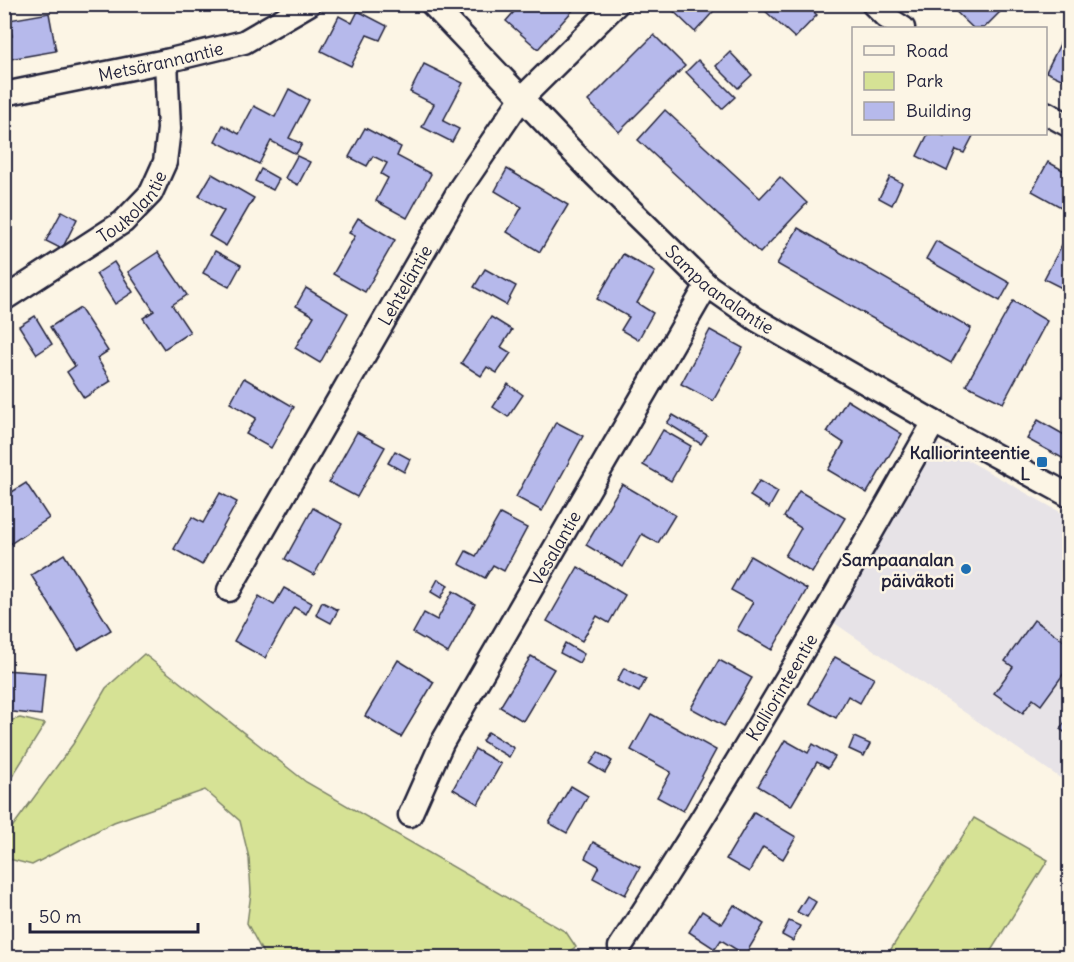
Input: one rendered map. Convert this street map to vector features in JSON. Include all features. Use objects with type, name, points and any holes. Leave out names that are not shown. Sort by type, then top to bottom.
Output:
[{"type":"street","name":"Metsärannantie","points":[[4,94],[166,61],[244,42],[309,4]]},
{"type":"street","name":"Sampaanalantie","points":[[432,4],[594,174],[707,285],[757,320],[919,411],[934,422],[1070,496]]},
{"type":"street","name":"Lehteläntie","points":[[229,590],[461,187],[521,99],[617,4]]},
{"type":"street","points":[[873,4],[886,17],[901,27]]},
{"type":"street","name":"Toukolantie","points":[[4,299],[123,222],[151,193],[165,162],[170,129],[166,61]]},
{"type":"street","points":[[1047,113],[1070,126]]},
{"type":"street","name":"Vesalantie","points":[[410,815],[442,743],[707,285]]},
{"type":"street","name":"Kalliorinteentie","points":[[620,947],[685,847],[821,619],[934,422]]},
{"type":"shaded area","name":"Sampaanalan päiväkoti","points":[[935,442],[1069,517],[1069,784],[833,622]]},
{"type":"green space","points":[[144,654],[306,782],[566,932],[576,947],[562,956],[553,958],[265,957],[247,923],[251,893],[249,858],[240,821],[205,790],[114,822],[32,865],[5,858],[5,837],[73,744],[106,688]]},
{"type":"green space","points":[[20,718],[45,724],[5,788],[5,722]]},
{"type":"green space","points":[[974,818],[1048,860],[987,957],[886,957]]},
{"type":"building","points":[[521,4],[569,4],[574,9],[538,49],[506,21]]},
{"type":"building","points":[[666,4],[720,4],[695,32]]},
{"type":"building","points":[[769,4],[806,4],[817,15],[795,38],[764,10]]},
{"type":"building","points":[[948,4],[1001,4],[1004,8],[985,27],[972,27]]},
{"type":"building","points":[[358,11],[387,26],[380,40],[367,35],[351,66],[321,51],[339,16],[352,23]]},
{"type":"building","points":[[49,13],[56,51],[4,60],[4,37],[12,36],[9,20]]},
{"type":"building","points":[[654,35],[685,66],[619,132],[588,101]]},
{"type":"building","points":[[1061,42],[1070,46],[1070,83],[1047,72]]},
{"type":"building","points":[[730,52],[752,75],[738,88],[716,66]]},
{"type":"building","points":[[698,60],[735,97],[722,109],[686,72]]},
{"type":"building","points":[[424,64],[463,83],[443,121],[459,129],[452,142],[422,127],[434,104],[410,92]]},
{"type":"building","points":[[289,89],[309,100],[289,138],[302,144],[296,154],[271,141],[259,164],[215,141],[223,125],[239,134],[254,106],[275,117]]},
{"type":"building","points":[[665,110],[760,198],[780,177],[807,203],[760,253],[638,140]]},
{"type":"building","points":[[365,128],[401,147],[397,156],[431,174],[407,218],[376,201],[388,178],[381,174],[387,163],[373,156],[367,166],[349,157]]},
{"type":"building","points":[[928,135],[973,135],[964,153],[956,150],[947,171],[917,156]]},
{"type":"building","points":[[297,156],[310,162],[298,185],[285,178]]},
{"type":"building","points":[[1048,162],[1070,174],[1070,212],[1032,191]]},
{"type":"building","points":[[261,169],[279,179],[273,190],[255,181]]},
{"type":"building","points":[[507,169],[568,205],[540,252],[507,232],[522,207],[495,191]]},
{"type":"building","points":[[212,174],[254,198],[226,246],[209,236],[224,211],[199,196]]},
{"type":"building","points":[[890,177],[902,183],[892,205],[879,198]]},
{"type":"building","points":[[62,211],[77,219],[62,249],[46,241]]},
{"type":"building","points":[[358,218],[395,240],[365,292],[333,274],[355,236],[349,233]]},
{"type":"building","points":[[798,228],[971,328],[951,363],[777,264]]},
{"type":"building","points":[[936,241],[1010,283],[1000,301],[926,259]]},
{"type":"building","points":[[1064,241],[1070,244],[1070,292],[1044,279]]},
{"type":"building","points":[[215,251],[241,265],[229,287],[203,273]]},
{"type":"building","points":[[158,252],[187,295],[172,305],[190,332],[164,349],[143,318],[154,311],[128,272]]},
{"type":"building","points":[[623,254],[655,272],[637,303],[653,313],[638,340],[621,330],[629,317],[597,299]]},
{"type":"building","points":[[114,262],[133,292],[115,304],[96,274]]},
{"type":"building","points":[[485,269],[516,286],[506,305],[474,287]]},
{"type":"building","points":[[306,288],[348,313],[320,363],[295,348],[314,316],[296,306]]},
{"type":"building","points":[[1013,301],[1047,321],[1003,403],[966,385]]},
{"type":"building","points":[[80,308],[108,351],[97,358],[111,381],[84,398],[67,372],[75,366],[50,327]]},
{"type":"building","points":[[35,316],[52,344],[37,354],[19,326]]},
{"type":"building","points":[[491,317],[512,330],[501,347],[511,353],[497,373],[487,367],[481,376],[461,363]]},
{"type":"building","points":[[710,330],[743,348],[713,401],[681,384]]},
{"type":"building","points":[[244,378],[294,407],[271,448],[246,434],[256,418],[230,403]]},
{"type":"building","points":[[508,384],[523,395],[508,417],[493,407]]},
{"type":"building","points":[[847,400],[902,434],[867,493],[828,470],[844,443],[827,432]]},
{"type":"building","points":[[673,415],[707,435],[701,444],[667,423]]},
{"type":"building","points":[[1038,420],[1070,438],[1070,455],[1066,460],[1027,439]]},
{"type":"building","points":[[556,422],[583,436],[542,511],[516,497]]},
{"type":"building","points":[[663,430],[691,446],[671,481],[643,465]]},
{"type":"building","points":[[357,432],[385,447],[357,497],[329,482]]},
{"type":"building","points":[[395,451],[410,459],[404,472],[388,463]]},
{"type":"building","points":[[759,481],[778,492],[769,508],[750,496]]},
{"type":"building","points":[[26,483],[49,518],[4,548],[4,497]]},
{"type":"building","points":[[622,484],[675,515],[658,543],[642,534],[623,567],[586,545]]},
{"type":"building","points":[[799,491],[845,518],[812,573],[785,556],[801,528],[784,517]]},
{"type":"building","points":[[220,493],[237,502],[202,565],[174,549],[192,517],[203,523]]},
{"type":"building","points":[[313,508],[342,524],[314,575],[285,559]]},
{"type":"building","points":[[500,514],[527,528],[504,571],[493,565],[485,578],[459,564],[466,551],[476,556]]},
{"type":"building","points":[[64,554],[111,630],[78,650],[31,575]]},
{"type":"building","points":[[750,556],[807,589],[772,650],[737,630],[753,602],[731,590]]},
{"type":"building","points":[[578,567],[625,595],[609,623],[597,616],[582,641],[547,621]]},
{"type":"building","points":[[438,579],[448,585],[441,598],[431,592]]},
{"type":"building","points":[[284,588],[312,603],[306,614],[294,607],[265,658],[234,641],[259,596],[274,605]]},
{"type":"building","points":[[453,591],[475,604],[448,653],[413,633],[424,613],[437,620]]},
{"type":"building","points":[[322,602],[338,610],[331,623],[316,615]]},
{"type":"building","points":[[1034,620],[1070,645],[1070,665],[1041,705],[1033,699],[1023,713],[994,693],[1013,667],[1005,661]]},
{"type":"building","points":[[565,643],[584,654],[579,663],[560,653]]},
{"type":"building","points":[[531,656],[554,669],[523,721],[500,707]]},
{"type":"building","points":[[835,657],[874,678],[860,703],[848,696],[836,718],[809,703]]},
{"type":"building","points":[[398,660],[434,682],[401,737],[365,716]]},
{"type":"building","points":[[719,660],[752,678],[724,726],[691,708]]},
{"type":"building","points":[[624,668],[646,679],[639,692],[617,681]]},
{"type":"building","points":[[4,670],[45,673],[41,715],[4,711]]},
{"type":"building","points":[[651,714],[716,750],[683,811],[657,797],[671,772],[631,750]]},
{"type":"building","points":[[1070,715],[1070,736],[1060,729]]},
{"type":"building","points":[[488,732],[514,748],[509,757],[482,741]]},
{"type":"building","points":[[854,737],[870,744],[864,756],[849,749]]},
{"type":"building","points":[[785,740],[808,753],[813,744],[835,757],[828,768],[817,762],[791,806],[758,786]]},
{"type":"building","points":[[475,749],[501,764],[478,804],[453,789]]},
{"type":"building","points":[[598,752],[612,761],[605,773],[590,764]]},
{"type":"building","points":[[571,786],[588,796],[567,833],[549,823]]},
{"type":"building","points":[[754,812],[796,837],[783,859],[763,847],[749,872],[726,859]]},
{"type":"building","points":[[593,842],[640,867],[625,895],[593,878],[599,866],[585,858]]},
{"type":"building","points":[[807,896],[816,902],[807,917],[797,912]]},
{"type":"building","points":[[734,905],[764,924],[745,955],[721,940],[715,949],[689,932],[702,911],[722,924]]},
{"type":"building","points":[[789,921],[800,926],[793,941],[782,935]]},
{"type":"place","name":"Kalliorinteentie L","points":[[1042,462]]},
{"type":"place","name":"Sampaanalan päiväkoti","points":[[966,569]]}]
